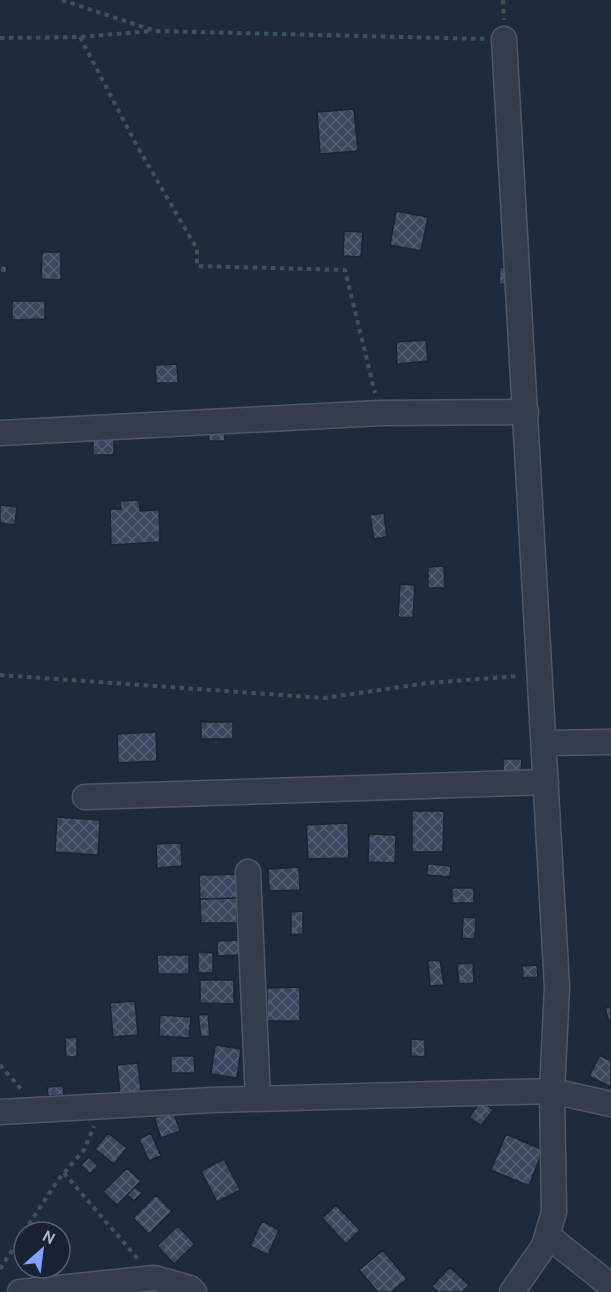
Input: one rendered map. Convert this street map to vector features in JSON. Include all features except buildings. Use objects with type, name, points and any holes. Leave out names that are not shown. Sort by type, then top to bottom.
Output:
[{"type":"street","points":[[504,39],[557,987],[552,1091],[555,1212],[548,1236],[512,1292]]},
{"type":"street","points":[[0,433],[380,413],[526,412]]},
{"type":"street","points":[[544,743],[611,742]]},
{"type":"street","points":[[85,796],[546,782]]},
{"type":"street","points":[[248,872],[258,1099]]},
{"type":"street","points":[[0,1112],[258,1099],[552,1091],[611,1104]]},
{"type":"street","points":[[548,1236],[611,1286]]},
{"type":"street","points":[[20,1292],[154,1278],[194,1292]]},
{"type":"path","points":[[62,0],[154,31]]},
{"type":"path","points":[[0,38],[80,37],[154,31],[504,39]]},
{"type":"path","points":[[80,37],[137,147],[197,249],[197,266],[345,270],[380,413]]},
{"type":"path","points":[[0,675],[324,698],[428,683],[540,674]]},
{"type":"path","points":[[0,1065],[23,1089],[24,1112]]},
{"type":"path","points":[[32,1220],[64,1173],[84,1150],[94,1131],[93,1108]]},
{"type":"path","points":[[64,1173],[154,1278]]},
{"type":"path","points":[[0,1269],[12,1250]]}]
